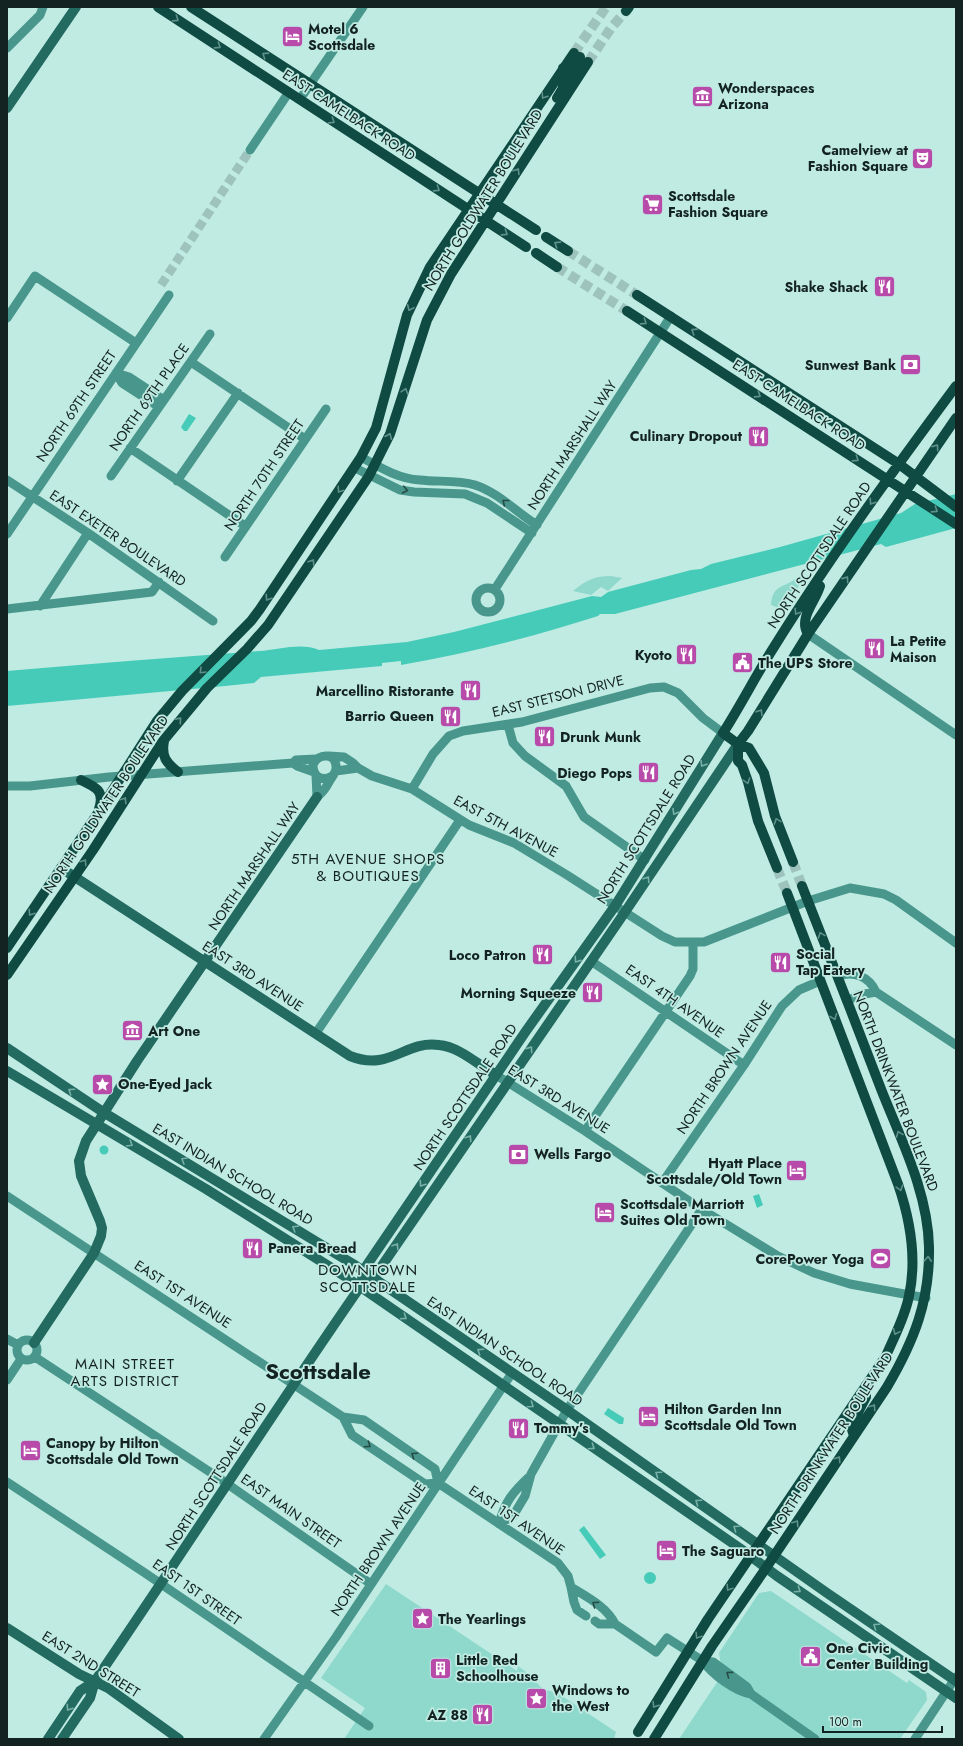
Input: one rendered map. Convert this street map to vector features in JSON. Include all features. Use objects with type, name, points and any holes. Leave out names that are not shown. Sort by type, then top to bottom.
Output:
[{"type":"main road","points":[[7,108],[76,7]]},
{"type":"main road","name":"EAST CAMELBACK ROAD","points":[[158,7],[526,246]]},
{"type":"main road","name":"EAST CAMELBACK ROAD","points":[[191,7],[536,230]]},
{"type":"main road","name":"NORTH GOLDWATER BOULEVARD","points":[[7,948],[98,813],[157,721],[182,691],[222,651],[260,609],[355,468],[376,428],[407,315],[430,268],[563,68],[581,57],[571,71],[570,89],[451,274],[427,320],[398,413],[390,434],[369,476],[288,598],[268,625],[247,649],[207,688],[164,738],[75,876],[7,975]]},
{"type":"main road","points":[[544,129],[542,122],[563,88],[563,68]]},
{"type":"main road","points":[[546,237],[568,251]]},
{"type":"main road","points":[[536,253],[557,267]]},
{"type":"main road","name":"EAST CAMELBACK ROAD","points":[[638,295],[899,464],[956,507]]},
{"type":"main road","name":"EAST CAMELBACK ROAD","points":[[627,311],[906,490],[956,524]]},
{"type":"main road","name":"NORTH SCOTTSDALE ROAD","points":[[360,1287],[363,1271],[496,1075],[615,906],[645,860],[773,648],[888,479],[956,386]]},
{"type":"main road","name":"NORTH SCOTTSDALE ROAD","points":[[62,1739],[90,1698],[95,1681],[228,1484],[293,1384],[360,1287],[373,1278],[507,1081],[625,912],[748,731],[808,634],[956,418]]},
{"type":"main road","points":[[808,634],[804,627],[805,619],[819,590],[824,572]]},
{"type":"main road","points":[[723,733],[738,744],[749,748],[764,773],[775,816],[793,862]]},
{"type":"main road","points":[[164,738],[162,750],[165,759],[178,772]]},
{"type":"main road","points":[[738,744],[738,761],[742,765],[758,821],[778,868]]},
{"type":"main road","points":[[81,780],[93,786],[100,794],[102,800],[98,813]]},
{"type":"main road","name":"NORTH MARSHALL WAY","points":[[34,1343],[94,1253],[101,1236],[102,1228],[81,1176],[79,1161],[86,1141],[104,1112],[317,797]]},
{"type":"main road","name":"EAST 3RD AVENUE","points":[[61,868],[350,1056],[371,1061],[384,1060],[414,1048],[439,1045],[447,1046],[496,1075]]},
{"type":"main road","name":"NORTH DRINKWATER BOULEVARD","points":[[654,1739],[703,1661],[854,1436],[901,1362],[913,1336],[926,1298],[929,1247],[924,1204],[907,1155],[802,886]]},
{"type":"main road","name":"NORTH DRINKWATER BOULEVARD","points":[[638,1732],[751,1556],[886,1356],[905,1311],[910,1295],[912,1252],[906,1206],[787,893]]},
{"type":"main road","name":"EAST INDIAN SCHOOL ROAD","points":[[7,1048],[104,1112],[254,1202],[363,1271],[567,1410],[774,1556],[955,1679]]},
{"type":"main road","name":"EAST INDIAN SCHOOL ROAD","points":[[7,1071],[246,1215],[360,1287],[956,1698]]},
{"type":"main road","points":[[246,1215],[254,1202]]},
{"type":"main road","points":[[854,1436],[851,1426],[866,1397],[866,1385]]},
{"type":"main road","name":"EAST 2ND STREET","points":[[7,1628],[61,1662],[108,1688],[179,1739]]},
{"type":"main road","name":"NORTH SCOTTSDALE ROAD","points":[[48,1739],[80,1691],[95,1681]]},
{"type":"street","points":[[300,99],[363,7]]},
{"type":"street","points":[[9,43],[26,31],[41,11]]},
{"type":"street","points":[[250,150],[289,92]]},
{"type":"street","points":[[7,318],[34,276],[136,343]]},
{"type":"street","name":"NORTH 69TH STREET","points":[[7,534],[169,295]]},
{"type":"street","name":"NORTH MARSHALL WAY","points":[[495,589],[671,316]]},
{"type":"street","name":"NORTH 69TH PLACE","points":[[111,476],[210,334]]},
{"type":"street","points":[[191,362],[305,439]]},
{"type":"street","points":[[116,373],[129,377],[161,404]]},
{"type":"street","points":[[178,481],[238,393]]},
{"type":"street","name":"NORTH 70TH STREET","points":[[225,557],[326,409]]},
{"type":"street","points":[[130,448],[245,526]]},
{"type":"street","points":[[361,457],[375,465],[409,479],[456,482],[478,486],[494,493],[534,529]]},
{"type":"street","points":[[355,468],[400,490],[466,494],[487,503],[534,529]]},
{"type":"street","name":"EAST EXETER BOULEVARD","points":[[7,480],[88,533],[213,621]]},
{"type":"street","points":[[40,606],[88,533]]},
{"type":"street","points":[[7,609],[152,592],[159,582]]},
{"type":"street","points":[[808,634],[956,735]]},
{"type":"street","name":"EAST STETSON DRIVE","points":[[412,789],[437,749],[449,736],[463,731],[508,725],[650,688],[664,687],[678,693],[703,718],[723,733]]},
{"type":"street","points":[[508,725],[513,743],[525,756],[566,786],[584,817],[645,860]]},
{"type":"street","points":[[7,786],[30,786],[122,776],[293,763],[296,760],[316,759],[322,756],[329,756],[335,762],[334,773]]},
{"type":"street","name":"EAST 5TH AVENUE","points":[[329,756],[344,757],[358,768],[377,779],[412,789],[460,820],[514,843],[675,942],[704,942],[717,938],[808,901]]},
{"type":"street","points":[[315,773],[313,765],[316,759]]},
{"type":"street","points":[[293,763],[315,773],[324,779],[334,773],[358,768]]},
{"type":"street","name":"NORTH MARSHALL WAY","points":[[315,773],[317,797]]},
{"type":"street","name":"NORTH MARSHALL WAY","points":[[317,797],[326,787],[334,773]]},
{"type":"street","points":[[316,1033],[460,820]]},
{"type":"street","points":[[808,901],[850,888],[884,894],[896,900],[956,943]]},
{"type":"street","points":[[585,1131],[690,976],[692,969],[693,943]]},
{"type":"street","name":"EAST 4TH AVENUE","points":[[591,961],[744,1065]]},
{"type":"street","points":[[838,976],[848,973],[859,976],[873,986],[876,992],[956,1045]]},
{"type":"street","name":"NORTH BROWN AVENUE","points":[[662,1183],[789,997],[798,990],[820,981]]},
{"type":"street","points":[[847,1001],[860,995],[876,992]]},
{"type":"street","name":"EAST 3RD AVENUE","points":[[496,1075],[585,1131],[767,1251],[814,1273],[850,1284],[926,1298]]},
{"type":"street","name":"EAST 1ST AVENUE","points":[[7,1196],[342,1417],[364,1420],[435,1470],[438,1483]]},
{"type":"street","points":[[499,1524],[503,1508],[516,1489],[530,1476],[560,1425],[567,1410],[702,1209]]},
{"type":"street","points":[[7,1339],[18,1345]]},
{"type":"street","points":[[25,1340],[34,1343],[37,1350],[35,1357],[27,1361],[21,1359],[17,1353],[18,1345],[25,1340]]},
{"type":"street","name":"EAST MAIN STREET","points":[[35,1357],[228,1484],[371,1584]]},
{"type":"street","points":[[7,1380],[21,1359]]},
{"type":"street","name":"NORTH BROWN AVENUE","points":[[264,1739],[371,1584],[512,1373]]},
{"type":"street","name":"EAST 1ST AVENUE","points":[[342,1417],[352,1435],[425,1484],[438,1483],[558,1563],[563,1569],[572,1587],[574,1602],[578,1610],[586,1616]]},
{"type":"street","name":"EAST 1ST STREET","points":[[7,1482],[305,1681],[369,1726]]},
{"type":"street","name":"EAST 1ST AVENUE","points":[[572,1587],[604,1610],[615,1624],[656,1652],[667,1638],[703,1661],[708,1669],[742,1693],[751,1694],[815,1739]]},
{"type":"street","name":"EAST 1ST AVENUE","points":[[595,1621],[598,1624],[615,1624]]},
{"type":"street","points":[[914,1739],[955,1679]]},
{"type":"shaded area","points":[[189,414],[196,418],[187,431],[184,431],[181,427]]},
{"type":"shaded area","points":[[956,494],[956,528],[886,547],[881,544],[615,614],[600,614],[598,616],[550,631],[476,650],[401,665],[401,661],[382,663],[382,666],[261,677],[254,683],[7,706],[7,671],[259,651],[289,647],[305,647],[319,650],[407,642],[454,632],[592,596],[601,597],[608,592],[691,570],[701,569],[711,564],[780,547],[901,513],[915,504]]},
{"type":"shaded area","points":[[611,576],[622,578],[608,591],[601,587],[591,595],[573,591],[591,579]]},
{"type":"shaded area","points":[[795,579],[803,580],[799,583],[798,588],[790,594],[782,609],[771,605],[772,598],[776,590]]},
{"type":"shaded area","points":[[102,1146],[106,1146],[108,1150],[106,1154],[102,1154],[100,1152],[100,1148]]},
{"type":"shaded area","points":[[759,1194],[763,1205],[757,1208],[753,1196]]},
{"type":"shaded area","points":[[608,1408],[624,1418],[623,1424],[619,1424],[604,1414]]},
{"type":"shaded area","points":[[584,1526],[606,1555],[600,1559],[579,1530]]},
{"type":"shaded area","points":[[650,1572],[654,1574],[656,1578],[654,1582],[650,1584],[646,1582],[644,1578],[646,1574]]},
{"type":"shaded area","points":[[386,1584],[517,1671],[518,1666],[526,1672],[528,1677],[544,1690],[556,1692],[616,1732],[614,1739],[344,1739],[365,1708],[321,1678]]},
{"type":"shaded area","points":[[771,1591],[907,1683],[909,1680],[926,1692],[927,1700],[900,1739],[679,1739],[726,1669],[721,1665],[719,1653],[759,1593]]},
{"type":"tunnel","points":[[574,53],[606,7]]},
{"type":"tunnel","points":[[588,62],[611,28],[626,11]]},
{"type":"tunnel","points":[[161,285],[250,150]]},
{"type":"tunnel","points":[[568,251],[637,295]]},
{"type":"tunnel","points":[[557,267],[627,311]]},
{"type":"tunnel","points":[[793,862],[802,886]]},
{"type":"tunnel","points":[[777,868],[787,893]]},
{"type":"place","name":"Motel 6 Scottsdale","points":[[293,37]]},
{"type":"place","name":"Wonderspaces Arizona","points":[[703,96]]},
{"type":"place","name":"Camelview at Fashion Square","points":[[923,158]]},
{"type":"place","name":"Scottsdale Fashion Square","points":[[653,204]]},
{"type":"place","name":"Shake Shack","points":[[884,287]]},
{"type":"place","name":"Sunwest Bank","points":[[911,365]]},
{"type":"place","name":"Culinary Dropout","points":[[758,436]]},
{"type":"place","name":"La Petite Maison","points":[[875,649]]},
{"type":"place","name":"Kyoto","points":[[687,655]]},
{"type":"place","name":"The UPS Store","points":[[743,663]]},
{"type":"place","name":"Marcellino Ristorante","points":[[470,691]]},
{"type":"place","name":"Barrio Queen","points":[[450,716]]},
{"type":"place","name":"Drunk Munk","points":[[545,737]]},
{"type":"place","name":"Diego Pops","points":[[648,773]]},
{"type":"place","name":"Loco Patron","points":[[542,955]]},
{"type":"place","name":"Social Tap Eatery","points":[[781,962]]},
{"type":"place","name":"Morning Squeeze","points":[[592,993]]},
{"type":"place","name":"Art One","points":[[133,1031]]},
{"type":"place","name":"One-Eyed Jack","points":[[103,1084]]},
{"type":"place","name":"Wells Fargo","points":[[518,1154]]},
{"type":"place","name":"Hyatt Place Scottsdale/Old Town","points":[[797,1171]]},
{"type":"place","name":"Scottsdale Marriott Suites Old Town","points":[[604,1212]]},
{"type":"place","name":"Panera Bread","points":[[252,1248]]},
{"type":"place","name":"CorePower Yoga","points":[[880,1259]]},
{"type":"place","name":"Hilton Garden Inn Scottsdale Old Town","points":[[649,1417]]},
{"type":"place","name":"Tommy’s","points":[[518,1428]]},
{"type":"place","name":"Canopy by Hilton Scottsdale Old Town","points":[[31,1451]]},
{"type":"place","name":"The Saguaro","points":[[666,1551]]},
{"type":"place","name":"The Yearlings","points":[[423,1619]]},
{"type":"place","name":"One Civic Center Building","points":[[811,1656]]},
{"type":"place","name":"Little Red Schoolhouse","points":[[441,1668]]},
{"type":"place","name":"Windows to the West","points":[[536,1698]]},
{"type":"place","name":"AZ 88","points":[[483,1715]]},
{"type":"district","name":"5TH AVENUE SHOPS & BOUTIQUES","points":[[368,868]]},
{"type":"district","name":"DOWNTOWN SCOTTSDALE","points":[[368,1278]]},
{"type":"district","name":"Scottsdale","points":[[318,1371]]},
{"type":"district","name":"MAIN STREET ARTS DISTRICT","points":[[125,1372]]}]
